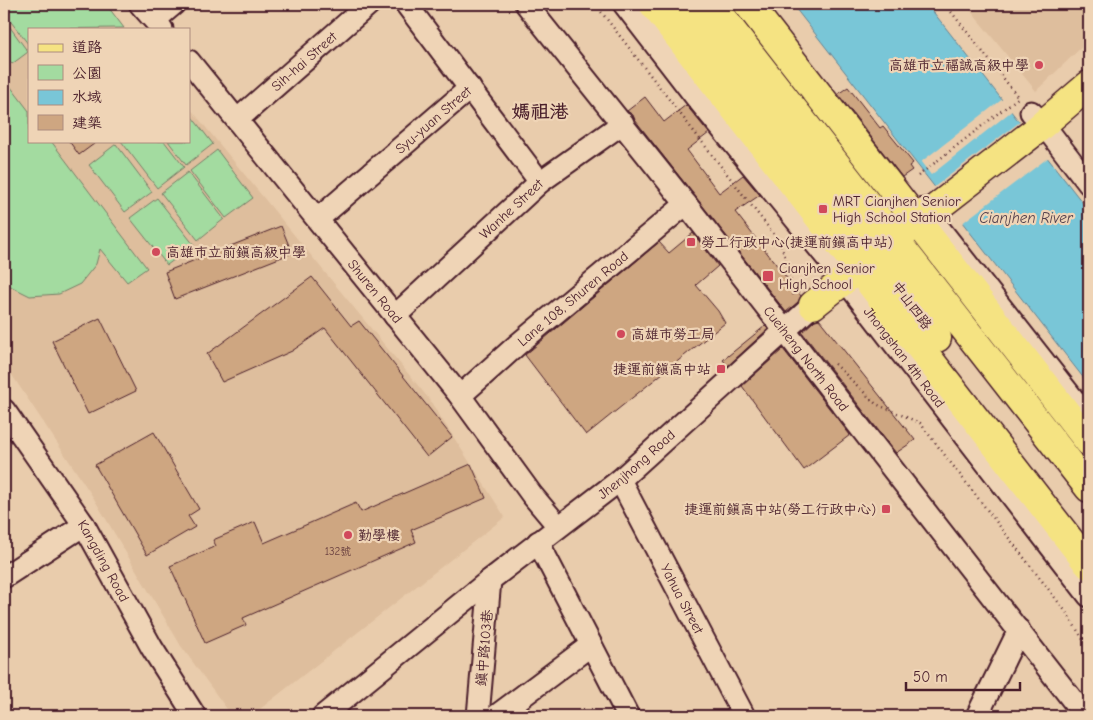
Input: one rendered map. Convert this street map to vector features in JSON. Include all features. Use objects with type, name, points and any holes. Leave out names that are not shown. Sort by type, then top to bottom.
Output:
[{"type":"main road","name":"Jhongshan 4th Road","points":[[653,4],[1089,565]]},
{"type":"main road","name":"中山四路","points":[[678,4],[859,268],[1089,537]]},
{"type":"main road","name":"中山四路","points":[[711,4],[1089,488]]},
{"type":"main road","points":[[748,4],[930,213],[1089,442]]},
{"type":"main road","name":"Jhenjhong Road","points":[[799,318],[930,213],[1032,116],[1089,84]]},
{"type":"street","points":[[140,4],[158,24],[174,4]]},
{"type":"street","name":"Sih-hai Street","points":[[237,120],[369,4]]},
{"type":"street","name":"Syu-yuan Street","points":[[318,220],[470,88],[406,4]]},
{"type":"street","name":"Cueiheng North Road","points":[[526,4],[686,204],[799,318],[1018,630],[1085,716]]},
{"type":"street","name":"Jhongshan 4th Road","points":[[624,4],[695,96],[859,268],[1089,596]]},
{"type":"street","points":[[765,4],[1089,419]]},
{"type":"street","name":"Shuren Road","points":[[190,62],[460,396],[532,495],[558,526]]},
{"type":"street","name":"Wanhe Street","points":[[395,316],[540,182],[470,88]]},
{"type":"street","points":[[1032,116],[1089,184]]},
{"type":"street","points":[[540,182],[623,124]]},
{"type":"street","name":"Lane 108, Shuren Road","points":[[460,396],[517,344],[686,204]]},
{"type":"street","name":"Jhenjhong Road","points":[[323,716],[490,580],[620,480],[799,318]]},
{"type":"street","name":"Kangding Road","points":[[4,410],[84,525],[152,648],[195,716]]},
{"type":"street","name":"Yahua Street","points":[[620,480],[744,716]]},
{"type":"street","points":[[4,577],[84,525]]},
{"type":"street","points":[[538,542],[628,716]]},
{"type":"street","name":"鎮中路103巷","points":[[478,716],[490,580]]},
{"type":"street","points":[[976,715],[1018,630]]},
{"type":"street","points":[[496,716],[591,645]]},
{"type":"path","points":[[595,4],[779,241],[785,257],[799,318]]},
{"type":"path","points":[[945,4],[1032,116]]},
{"type":"path","points":[[918,176],[1006,106],[1032,116]]},
{"type":"path","points":[[834,362],[876,404],[920,423],[1066,612],[1089,649]]},
{"type":"shaded area","name":"高雄市立前鎮高級中學","points":[[4,4],[106,4],[124,28],[28,28],[28,142],[190,142],[190,108],[429,399],[505,517],[251,716],[232,716],[181,646],[93,497],[4,363]]},
{"type":"shaded area","name":"高雄市立福誠高級中學","points":[[965,4],[1089,4],[1089,40],[1036,91]]},
{"type":"green space","points":[[10,4],[106,4],[124,28],[28,28],[28,44],[4,13],[4,8]]},
{"type":"green space","points":[[4,19],[28,52],[12,64],[4,53]]},
{"type":"green space","points":[[4,78],[28,110],[28,142],[52,142],[147,268],[127,282],[100,249],[96,264],[80,284],[59,294],[30,296],[10,286],[4,277]]},
{"type":"green space","points":[[190,114],[213,144],[186,165],[169,142],[190,142]]},
{"type":"green space","points":[[122,142],[165,142],[184,167],[157,188]]},
{"type":"green space","points":[[116,144],[152,192],[125,212],[89,165]]},
{"type":"green space","points":[[217,150],[253,198],[226,218],[190,171]]},
{"type":"green space","points":[[188,172],[224,219],[198,240],[161,193]]},
{"type":"green space","points":[[157,198],[194,245],[167,265],[130,218]]},
{"type":"water","name":"Cianjhen River","points":[[792,4],[927,4],[1082,202],[1089,212],[1089,385]]},
{"type":"pier","points":[[1004,98],[1013,110],[931,175],[921,162]]},
{"type":"pier","points":[[1021,121],[1049,157],[961,224],[933,188]]},
{"type":"building","points":[[848,87],[880,128],[883,126],[913,163],[909,166],[912,170],[902,177],[838,94]]},
{"type":"building","points":[[645,97],[664,122],[686,105],[709,133],[687,150],[719,193],[743,175],[760,195],[735,212],[801,296],[798,302],[786,312],[633,115],[627,111]]},
{"type":"building","points":[[70,142],[97,142],[79,155]]},
{"type":"building","points":[[281,226],[292,253],[175,299],[165,272]]},
{"type":"building","name":"高雄市勞工局","points":[[693,233],[718,266],[696,285],[718,311],[725,323],[586,435],[525,355],[659,242],[669,253]]},
{"type":"building","points":[[312,277],[351,326],[359,321],[452,437],[427,457],[325,328],[292,351],[222,382],[207,354]]},
{"type":"building","points":[[100,318],[136,391],[88,414],[52,341]]},
{"type":"building","points":[[819,319],[915,440],[896,453],[802,332],[815,320]]},
{"type":"building","points":[[765,326],[768,329],[728,366],[723,360]]},
{"type":"building","points":[[783,349],[850,435],[804,470],[742,386]]},
{"type":"building","points":[[154,432],[199,509],[188,516],[195,527],[147,555],[95,465]]},
{"type":"building","name":"勤學樓","points":[[471,464],[486,498],[411,530],[416,542],[243,618],[246,625],[205,643],[170,566],[216,546],[213,540],[255,522],[264,543],[356,503],[361,512]]},
{"type":"place","name":"高雄市立福誠高級中學","points":[[1039,65]]},
{"type":"place","name":"MRT Cianjhen Senior High School Station","points":[[823,209]]},
{"type":"place","name":"勞工行政中心(捷運前鎮高中站)","points":[[691,242]]},
{"type":"place","name":"高雄市立前鎮高級中學","points":[[156,252]]},
{"type":"place","name":"Cianjhen Senior High School","points":[[768,276]]},
{"type":"place","name":"高雄市勞工局","points":[[621,334]]},
{"type":"place","name":"捷運前鎮高中站","points":[[721,369]]},
{"type":"place","name":"捷運前鎮高中站(勞工行政中心)","points":[[886,509]]},
{"type":"place","name":"勤學樓","points":[[348,535]]},
{"type":"district","name":"媽祖港","points":[[540,111]]}]
